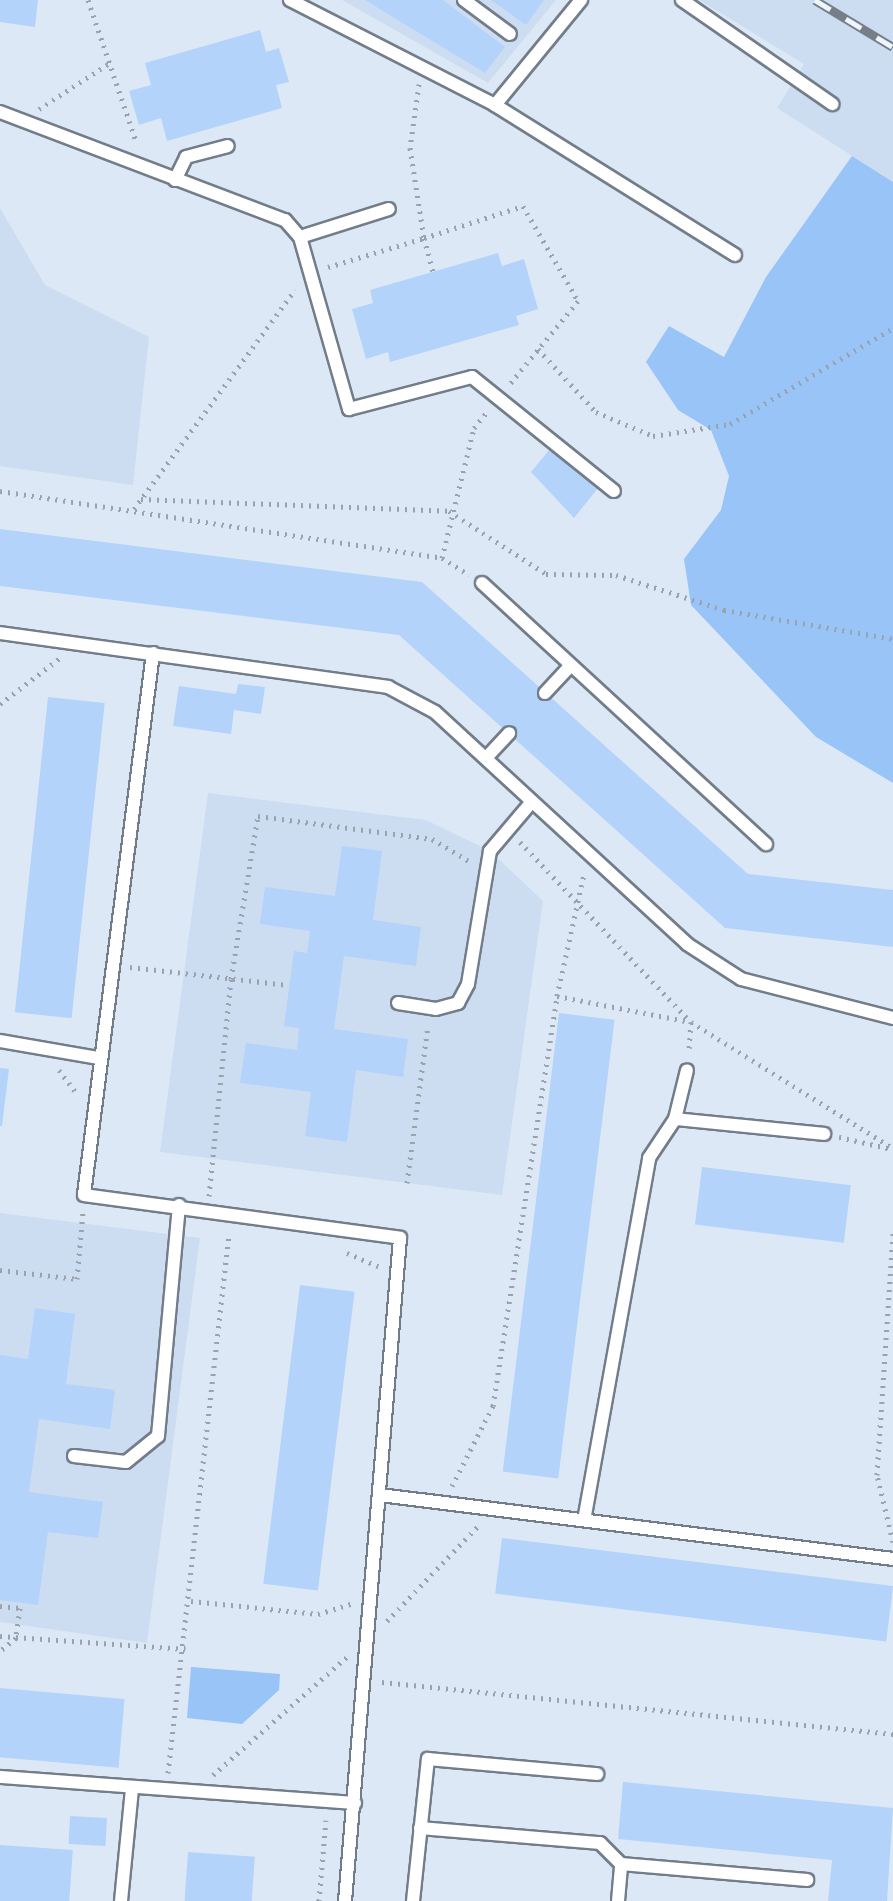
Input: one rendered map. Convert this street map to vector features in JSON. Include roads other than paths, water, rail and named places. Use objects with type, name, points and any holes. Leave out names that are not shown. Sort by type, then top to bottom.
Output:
[{"type":"lane","points":[[290,0],[421,70],[495,105],[735,255]]},
{"type":"lane","points":[[464,0],[510,34]]},
{"type":"lane","points":[[495,105],[581,0]]},
{"type":"lane","points":[[682,0],[832,104]]},
{"type":"lane","points":[[0,112],[285,220],[300,237],[349,409],[459,376],[472,377],[614,491]]},
{"type":"lane","points":[[175,180],[186,157],[228,146]]},
{"type":"lane","points":[[300,237],[389,209]]},
{"type":"lane","points":[[482,583],[569,667],[766,844]]},
{"type":"lane","points":[[0,633],[388,687],[435,712],[486,758],[530,804],[589,853],[687,944],[741,979],[893,1018]]},
{"type":"lane","points":[[153,653],[98,1058],[84,1195],[208,1208],[400,1238],[345,1901]]},
{"type":"lane","points":[[545,693],[569,667]]},
{"type":"lane","points":[[486,758],[509,733]]},
{"type":"lane","points":[[398,1003],[431,1008],[458,1003],[468,984],[490,851],[530,804]]},
{"type":"lane","points":[[0,1041],[98,1058]]},
{"type":"lane","points":[[585,1515],[649,1158],[675,1119],[687,1070]]},
{"type":"lane","points":[[675,1119],[824,1134]]},
{"type":"lane","points":[[74,1456],[126,1462],[158,1436],[179,1205]]},
{"type":"lane","points":[[380,1495],[585,1515],[893,1559]]},
{"type":"lane","points":[[413,1901],[428,1759],[597,1774]]},
{"type":"lane","points":[[0,1777],[355,1803]]},
{"type":"lane","points":[[121,1901],[132,1788]]},
{"type":"lane","points":[[420,1828],[600,1843],[621,1864],[807,1880]]},
{"type":"lane","points":[[618,1901],[621,1864]]},
{"type":"railway","points":[[815,0],[893,47]]}]
